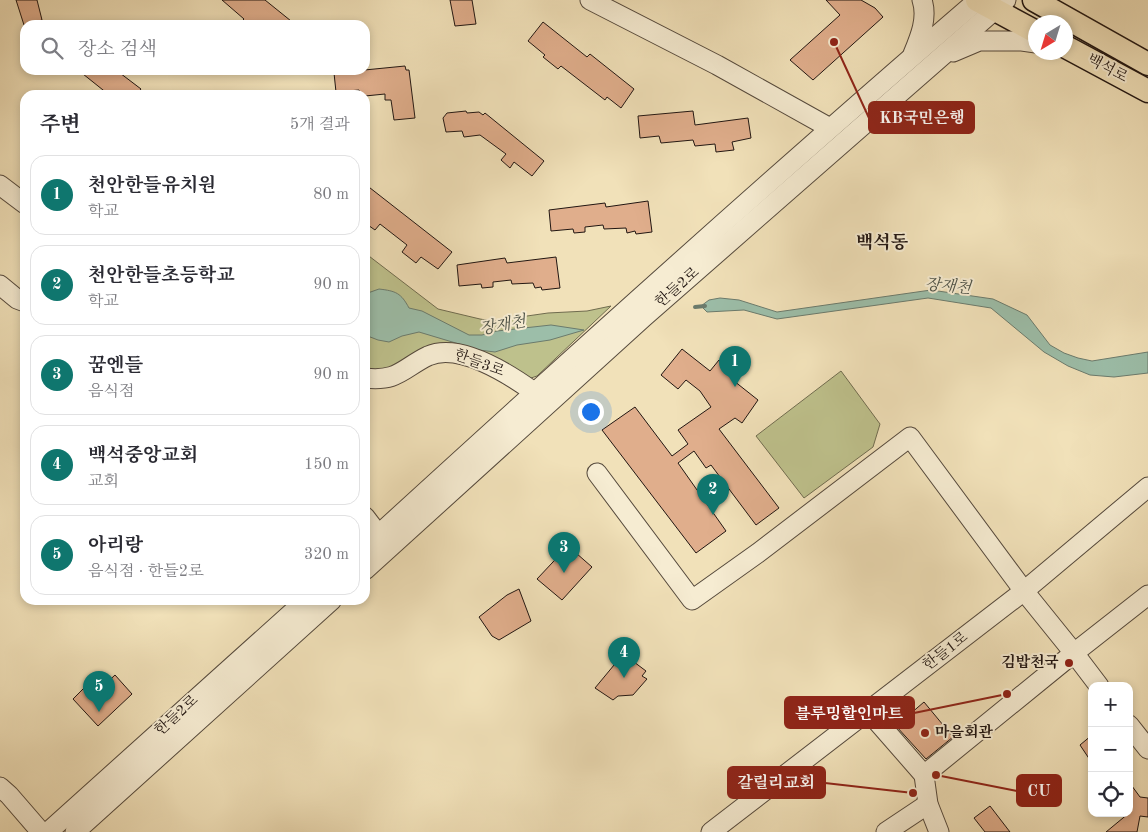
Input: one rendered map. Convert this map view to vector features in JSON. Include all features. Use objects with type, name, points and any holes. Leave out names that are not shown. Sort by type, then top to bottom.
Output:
[{"type":"main road","name":"백석로","points":[[1034,0],[1148,64]]},
{"type":"main road","points":[[986,2],[1028,27]]},
{"type":"main road","name":"백석로","points":[[1073,52],[1148,91]]},
{"type":"street","points":[[590,0],[717,65],[830,128]]},
{"type":"street","points":[[911,57],[922,31],[925,9],[922,0]]},
{"type":"street","name":"한들2로","points":[[372,540],[534,392],[911,57],[986,2]]},
{"type":"street","name":"한들2로","points":[[370,565],[644,317],[940,57],[986,2]]},
{"type":"street","points":[[940,57],[979,41],[1028,42]]},
{"type":"street","points":[[0,185],[20,200]]},
{"type":"street","points":[[0,285],[20,300]]},
{"type":"street","name":"한들3로","points":[[370,379],[395,376],[428,356],[452,353],[488,364],[510,375],[534,392]]},
{"type":"street","points":[[597,473],[692,600],[758,553],[910,437],[1027,595],[1096,682]]},
{"type":"street","name":"한들1로","points":[[729,832],[872,716],[1027,595],[1148,488]]},
{"type":"street","name":"한들1로","points":[[1027,595],[1064,572],[1148,499]]},
{"type":"street","points":[[924,775],[1148,595]]},
{"type":"street","name":"한들2로","points":[[48,832],[300,605]]},
{"type":"street","name":"한들2로","points":[[75,832],[326,605]]},
{"type":"street","points":[[872,716],[924,775],[928,804],[939,832]]},
{"type":"street","name":"한들1로","points":[[711,832],[872,716]]},
{"type":"street","points":[[1131,727],[1148,749]]},
{"type":"street","points":[[0,788],[9,794],[41,832]]},
{"type":"street","points":[[886,832],[928,804]]},
{"type":"shaded area","points":[[370,257],[438,309],[480,319],[492,321],[548,313],[587,311],[611,306],[537,376],[531,378],[520,376],[481,355],[370,372]]},
{"type":"shaded area","points":[[379,289],[397,294],[409,308],[422,311],[469,335],[482,335],[497,331],[551,325],[584,330],[550,340],[517,345],[495,352],[479,350],[419,332],[402,336],[389,342],[370,337],[370,292]]},
{"type":"shaded area","points":[[931,290],[993,299],[1027,315],[1050,345],[1078,358],[1092,361],[1148,352],[1148,373],[1114,377],[1090,375],[1068,366],[1044,352],[991,308],[928,298],[777,319],[744,310],[707,312],[701,306],[709,300],[720,298],[739,300],[777,312]]},
{"type":"shaded area","points":[[841,371],[880,424],[873,447],[804,498],[756,436]]},
{"type":"building","points":[[16,0],[37,0],[42,20],[22,20]]},
{"type":"building","points":[[222,0],[265,0],[290,20],[243,20]]},
{"type":"building","points":[[450,0],[472,0],[476,24],[455,26]]},
{"type":"building","points":[[826,0],[861,0],[875,8],[883,17],[813,80],[790,60],[840,15]]},
{"type":"building","points":[[543,22],[587,57],[590,54],[634,89],[621,108],[607,97],[605,100],[561,66],[558,69],[528,41]]},
{"type":"building","points":[[405,66],[406,70],[409,70],[415,118],[394,120],[391,100],[385,100],[385,94],[370,96],[370,90],[336,90],[334,75],[370,75],[370,69]]},
{"type":"building","points":[[84,75],[123,75],[141,89],[140,90],[103,90]]},
{"type":"building","points":[[466,111],[467,113],[479,112],[483,115],[485,113],[544,161],[532,176],[514,162],[510,168],[501,160],[506,154],[480,135],[464,137],[462,131],[446,132],[443,118],[447,113]]},
{"type":"building","points":[[693,111],[695,125],[748,118],[751,138],[732,142],[734,150],[716,152],[715,144],[695,146],[693,140],[661,143],[659,136],[640,138],[638,116]]},
{"type":"building","points":[[370,188],[452,252],[438,269],[421,257],[416,263],[402,252],[407,245],[380,224],[375,230],[370,226]]},
{"type":"building","points":[[648,201],[652,232],[636,234],[635,231],[627,233],[626,228],[604,229],[603,225],[585,227],[585,232],[574,233],[573,229],[551,231],[549,210],[605,203],[606,207]]},
{"type":"building","points":[[556,257],[560,288],[542,290],[541,287],[535,288],[533,283],[512,284],[511,280],[493,282],[493,287],[482,288],[481,284],[459,286],[457,265],[505,258],[507,263]]},
{"type":"building","points":[[682,349],[710,371],[719,360],[735,372],[734,381],[758,400],[742,423],[735,418],[719,429],[779,508],[756,525],[711,465],[706,468],[694,451],[678,463],[726,531],[696,553],[602,430],[635,407],[672,456],[688,444],[678,430],[711,407],[700,391],[686,380],[678,389],[661,375]]},
{"type":"building","points":[[568,546],[592,567],[562,600],[537,579]]},
{"type":"building","points":[[519,589],[531,621],[499,640],[492,636],[479,617],[507,595]]},
{"type":"building","points":[[624,653],[629,657],[635,655],[634,662],[646,671],[642,676],[647,679],[633,695],[618,696],[613,700],[595,688]]},
{"type":"building","points":[[115,675],[132,694],[98,726],[73,699],[92,680],[100,689]]},
{"type":"building","name":"마을회관","points":[[924,702],[953,737],[926,759],[896,726]]},
{"type":"building","points":[[1088,738],[1088,757],[1080,745]]},
{"type":"building","points":[[1133,787],[1140,797],[1148,798],[1148,817],[1140,816],[1137,832],[1106,832],[1124,817],[1133,817]]},
{"type":"building","points":[[990,806],[1010,832],[985,832],[974,818]]},
{"type":"waterway","name":"장재천","points":[[695,307],[705,306]]},
{"type":"place","name":"KB국민은행","points":[[834,42]]},
{"type":"place","name":"천안한들유치원","points":[[735,387]]},
{"type":"place","name":"천안한들초등학교","points":[[713,515]]},
{"type":"place","name":"꿈엔들","points":[[564,573]]},
{"type":"place","name":"김밥천국","points":[[1069,663]]},
{"type":"place","name":"백석중앙교회","points":[[624,678]]},
{"type":"place","name":"블루밍할인마트","points":[[1007,694]]},
{"type":"place","name":"아리랑","points":[[99,712]]},
{"type":"place","name":"마을회관","points":[[925,733]]},
{"type":"place","name":"CU","points":[[936,775]]},
{"type":"place","name":"갈릴리교회","points":[[913,793]]},
{"type":"district","name":"백석동","points":[[882,243]]}]
